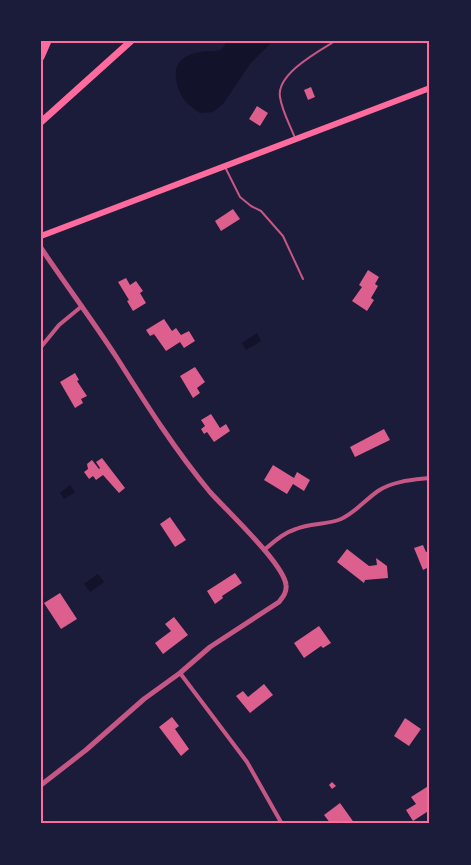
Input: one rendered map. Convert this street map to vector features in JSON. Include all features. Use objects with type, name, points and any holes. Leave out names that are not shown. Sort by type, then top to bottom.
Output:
[{"type":"highway","points":[[41,56],[48,41]]},
{"type":"highway","points":[[41,122],[131,41]]},
{"type":"main road","points":[[41,236],[430,88]]},
{"type":"street","points":[[41,248],[182,456],[210,492],[275,563],[284,577],[287,587],[283,596],[274,606],[210,647],[144,699],[83,753],[41,785]]},
{"type":"street","points":[[41,347],[59,326],[82,306]]},
{"type":"street","points":[[264,550],[283,535],[297,528],[340,519],[356,510],[375,493],[390,484],[430,478]]},
{"type":"street","points":[[180,672],[246,762],[282,824]]},
{"type":"lane","points":[[296,140],[280,97],[281,86],[295,68],[335,41]]},
{"type":"lane","points":[[225,167],[240,197],[261,211],[283,236],[303,279]]},
{"type":"shaded area","points":[[226,41],[273,41],[250,64],[223,104],[213,112],[200,113],[188,104],[180,94],[176,69],[182,59],[187,56],[200,52],[220,50]]},
{"type":"shaded area","points":[[257,333],[261,341],[246,350],[242,343]]},
{"type":"shaded area","points":[[70,485],[75,492],[64,499],[60,493]]},
{"type":"shaded area","points":[[98,574],[104,582],[90,592],[84,584]]},
{"type":"building","points":[[311,87],[315,97],[308,100],[304,90]]},
{"type":"building","points":[[257,106],[268,113],[260,126],[249,119]]},
{"type":"building","points":[[233,209],[240,219],[221,231],[215,221]]},
{"type":"building","points":[[368,270],[379,277],[375,284],[378,286],[371,298],[374,300],[367,311],[352,301],[362,287],[359,285]]},
{"type":"building","points":[[126,278],[130,285],[136,281],[143,291],[140,293],[146,303],[133,311],[127,301],[129,300],[118,282]]},
{"type":"building","points":[[164,319],[172,331],[176,328],[181,335],[189,331],[195,341],[184,348],[180,342],[166,351],[154,334],[150,336],[146,330]]},
{"type":"building","points":[[195,367],[205,382],[197,388],[200,393],[193,398],[180,376]]},
{"type":"building","points":[[75,373],[79,380],[77,381],[87,396],[81,399],[83,403],[75,408],[60,382]]},
{"type":"building","points":[[211,414],[220,428],[226,424],[230,431],[214,442],[207,432],[204,434],[201,429],[205,426],[201,420]]},
{"type":"building","points":[[384,429],[390,440],[355,457],[350,447]]},
{"type":"building","points":[[102,458],[125,488],[119,493],[103,475],[96,480],[93,476],[89,479],[84,472],[88,469],[87,464],[92,460],[99,469],[96,462]]},
{"type":"building","points":[[273,465],[294,478],[297,472],[310,480],[304,491],[293,484],[287,494],[264,480]]},
{"type":"building","points":[[170,517],[186,540],[175,547],[160,524]]},
{"type":"building","points":[[423,545],[426,552],[430,551],[430,575],[427,568],[423,570],[414,548]]},
{"type":"building","points":[[347,549],[369,566],[377,565],[376,558],[387,566],[388,578],[365,580],[364,583],[337,562]]},
{"type":"building","points":[[235,573],[242,583],[222,596],[223,598],[215,604],[207,591]]},
{"type":"building","points":[[60,593],[77,619],[61,629],[44,603]]},
{"type":"building","points":[[174,617],[188,635],[163,654],[155,643],[171,631],[165,624]]},
{"type":"building","points":[[319,626],[331,643],[323,648],[321,646],[304,658],[294,643]]},
{"type":"building","points":[[264,684],[273,695],[250,713],[236,696],[243,691],[248,697]]},
{"type":"building","points":[[172,717],[179,726],[175,729],[189,749],[181,756],[159,727]]},
{"type":"building","points":[[405,718],[421,729],[409,746],[394,736]]},
{"type":"building","points":[[332,782],[336,786],[332,789],[329,785]]},
{"type":"building","points":[[430,785],[430,810],[413,821],[406,810],[416,804],[411,797]]},
{"type":"building","points":[[340,803],[355,824],[331,824],[324,815]]}]
